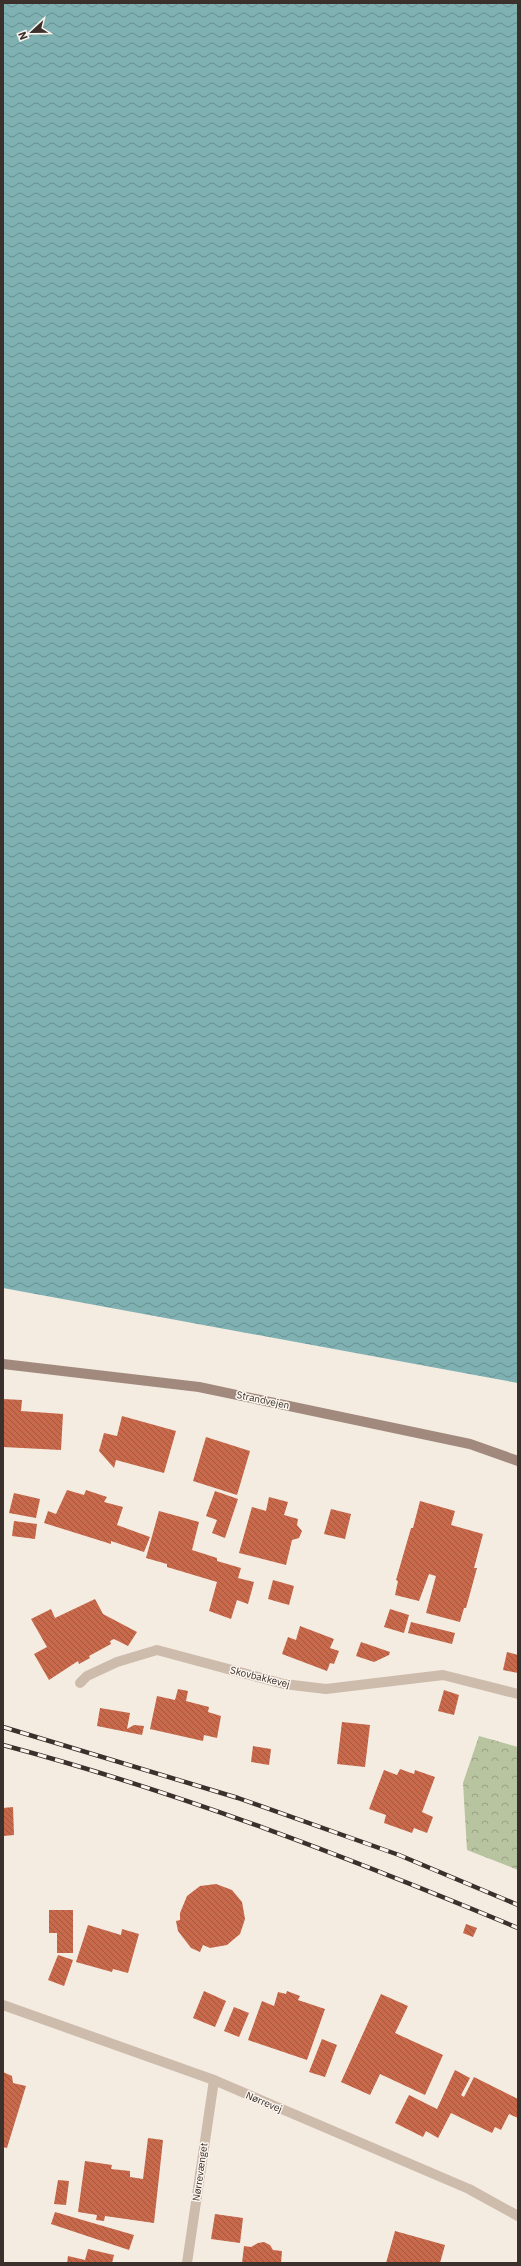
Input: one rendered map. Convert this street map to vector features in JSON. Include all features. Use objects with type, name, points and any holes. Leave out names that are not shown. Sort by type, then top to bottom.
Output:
[{"type":"main road","name":"Strandvejen","points":[[3,1364],[199,1387],[470,1444],[518,1461]]},
{"type":"street","name":"Skovbakkevej","points":[[80,1683],[87,1676],[117,1662],[157,1650],[291,1685],[326,1689],[443,1675],[518,1694]]},
{"type":"street","name":"Nørrevej","points":[[3,2005],[214,2080],[469,2189],[518,2216]]},
{"type":"street","name":"Nørrevænget","points":[[187,2263],[214,2080]]},
{"type":"green space","points":[[479,1736],[518,1747],[518,1870],[467,1850],[463,1783]]},
{"type":"water","points":[[3,3],[518,3],[518,1383],[3,1288]]},
{"type":"building","points":[[3,1399],[22,1400],[21,1411],[63,1414],[61,1450],[3,1447]]},
{"type":"building","points":[[122,1416],[176,1431],[164,1473],[116,1460],[114,1468],[99,1451],[104,1433],[117,1436]]},
{"type":"building","points":[[206,1437],[250,1451],[237,1495],[193,1481]]},
{"type":"building","points":[[67,1490],[84,1495],[86,1490],[107,1497],[104,1502],[123,1507],[117,1525],[150,1537],[144,1552],[111,1541],[111,1544],[44,1523],[48,1511],[56,1514]]},
{"type":"building","points":[[215,1491],[238,1499],[225,1538],[212,1533],[217,1520],[206,1516]]},
{"type":"building","points":[[14,1493],[40,1499],[36,1518],[9,1513]]},
{"type":"building","points":[[269,1497],[288,1502],[284,1515],[298,1519],[297,1525],[302,1531],[299,1538],[292,1540],[286,1565],[239,1553],[252,1507],[266,1511]]},
{"type":"building","points":[[420,1501],[455,1511],[451,1525],[483,1534],[474,1568],[477,1568],[466,1608],[464,1608],[460,1622],[426,1613],[436,1576],[429,1574],[419,1601],[395,1595],[398,1581],[396,1580]]},
{"type":"building","points":[[331,1509],[351,1514],[345,1539],[324,1534]]},
{"type":"building","points":[[159,1511],[199,1522],[192,1550],[217,1558],[217,1561],[241,1568],[238,1578],[254,1582],[248,1604],[237,1600],[231,1619],[209,1611],[217,1582],[167,1567],[167,1564],[146,1558]]},
{"type":"building","points":[[14,1521],[37,1524],[35,1539],[12,1536]]},
{"type":"building","points":[[273,1580],[294,1586],[289,1605],[268,1599]]},
{"type":"building","points":[[95,1599],[103,1614],[137,1632],[128,1646],[114,1639],[110,1641],[111,1644],[89,1656],[90,1658],[79,1664],[78,1661],[49,1680],[34,1654],[47,1647],[31,1619],[51,1609],[55,1618]]},
{"type":"building","points":[[390,1609],[409,1615],[404,1633],[384,1627]]},
{"type":"building","points":[[411,1622],[455,1633],[452,1644],[408,1633]]},
{"type":"building","points":[[300,1626],[334,1639],[330,1648],[339,1651],[334,1664],[330,1663],[327,1671],[282,1654],[288,1637],[296,1640]]},
{"type":"building","points":[[361,1642],[390,1652],[389,1655],[374,1662],[356,1656]]},
{"type":"building","points":[[507,1652],[518,1655],[518,1673],[503,1670]]},
{"type":"building","points":[[178,1689],[188,1691],[186,1701],[209,1707],[208,1712],[221,1716],[217,1738],[204,1735],[203,1741],[150,1729],[157,1696],[175,1700]]},
{"type":"building","points":[[444,1690],[459,1695],[454,1715],[438,1711]]},
{"type":"building","points":[[100,1708],[130,1713],[127,1729],[134,1725],[144,1726],[142,1735],[97,1726]]},
{"type":"building","points":[[342,1722],[370,1725],[365,1767],[337,1764]]},
{"type":"building","points":[[253,1746],[271,1749],[269,1765],[251,1762]]},
{"type":"building","points":[[400,1769],[414,1774],[415,1770],[435,1777],[422,1812],[433,1817],[427,1833],[414,1828],[412,1833],[384,1823],[386,1815],[369,1809],[384,1770],[397,1775]]},
{"type":"building","points":[[13,1807],[14,1835],[3,1836],[3,1808]]},
{"type":"building","points":[[216,1884],[232,1890],[242,1902],[245,1919],[240,1934],[227,1945],[210,1948],[203,1945],[200,1952],[191,1948],[178,1931],[176,1921],[180,1920],[180,1913],[187,1896],[200,1886]]},
{"type":"building","points":[[49,1910],[73,1910],[73,1953],[57,1953],[57,1933],[49,1933]]},
{"type":"building","points":[[466,1924],[477,1928],[473,1937],[463,1933]]},
{"type":"building","points":[[88,1925],[121,1935],[122,1929],[139,1934],[128,1973],[113,1969],[112,1972],[76,1962]]},
{"type":"building","points":[[58,1955],[73,1960],[64,1986],[48,1980]]},
{"type":"building","points":[[204,1991],[226,2001],[215,2027],[193,2018]]},
{"type":"building","points":[[287,1991],[300,1996],[298,2000],[325,2009],[307,2060],[248,2040],[262,2001],[274,2006],[278,1992],[286,1994]]},
{"type":"building","points":[[381,1994],[408,2006],[395,2033],[443,2055],[425,2095],[380,2074],[370,2095],[341,2082]]},
{"type":"building","points":[[234,2007],[249,2013],[239,2037],[224,2031]]},
{"type":"building","points":[[322,2039],[337,2045],[325,2077],[309,2072]]},
{"type":"building","points":[[455,2070],[470,2078],[461,2095],[464,2097],[474,2077],[518,2099],[518,2118],[509,2114],[501,2130],[495,2127],[492,2133],[451,2113],[438,2138],[426,2131],[423,2137],[395,2123],[409,2095],[437,2109]]},
{"type":"building","points":[[3,2072],[12,2076],[13,2083],[26,2086],[7,2148],[3,2147]]},
{"type":"building","points":[[148,2138],[163,2140],[154,2223],[105,2216],[104,2221],[96,2220],[97,2215],[78,2212],[85,2161],[112,2165],[111,2169],[130,2171],[130,2177],[143,2179]]},
{"type":"building","points":[[58,2180],[69,2181],[66,2205],[54,2204]]},
{"type":"building","points":[[55,2212],[134,2235],[129,2250],[51,2224]]},
{"type":"building","points":[[215,2214],[243,2218],[240,2243],[211,2239]]},
{"type":"building","points":[[395,2231],[445,2245],[440,2263],[386,2263]]},
{"type":"building","points":[[264,2242],[270,2245],[273,2250],[282,2251],[281,2263],[242,2263],[244,2246],[251,2247],[258,2243]]},
{"type":"building","points":[[88,2249],[114,2255],[112,2263],[67,2263],[68,2256],[85,2260]]},
{"type":"railway","points":[[3,1727],[238,1798],[399,1855],[518,1905]]},
{"type":"railway","points":[[3,1745],[69,1763],[199,1805],[264,1828],[391,1876],[518,1928]]}]
